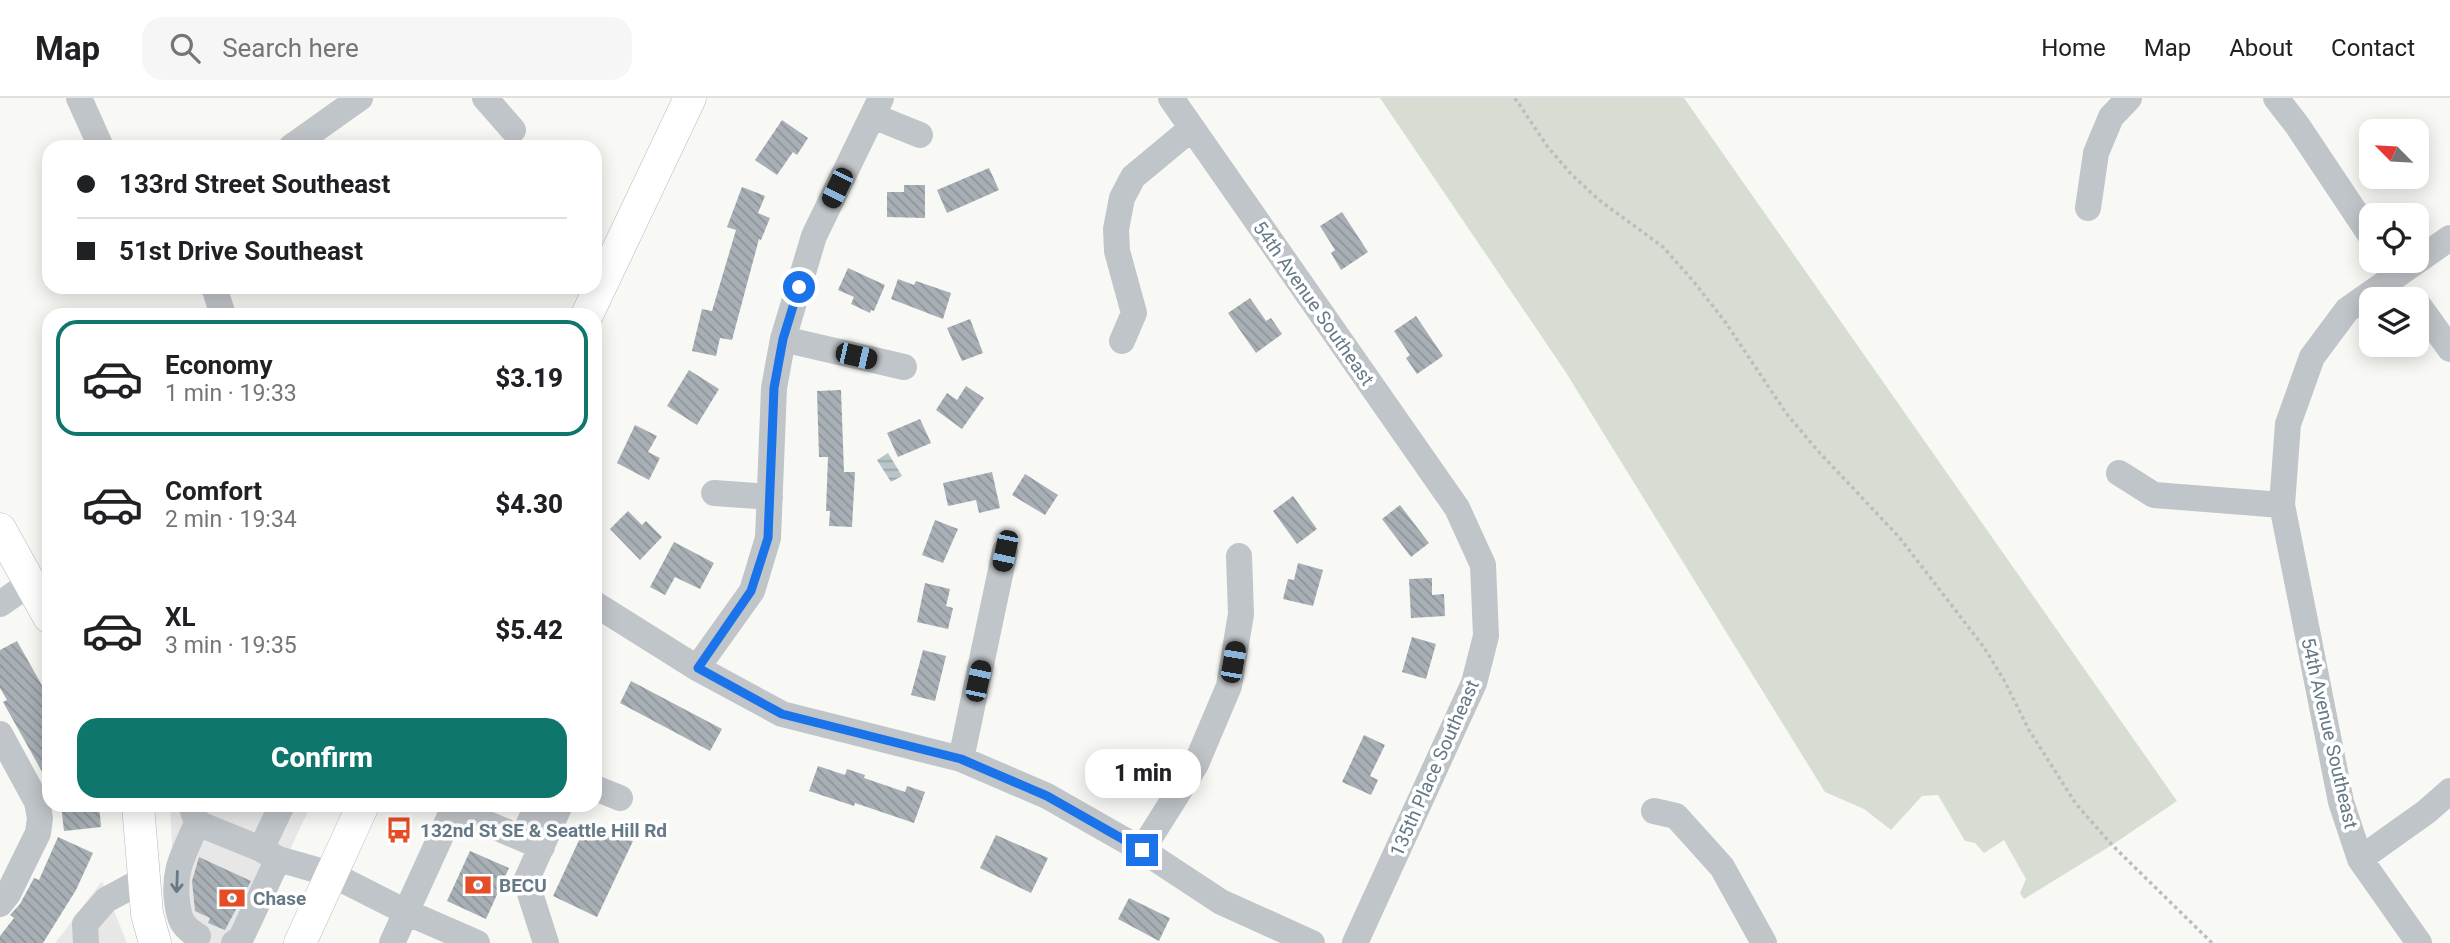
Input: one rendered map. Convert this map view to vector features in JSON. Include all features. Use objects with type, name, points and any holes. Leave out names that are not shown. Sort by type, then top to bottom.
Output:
[{"type":"main road","points":[[602,283],[690,98]]},
{"type":"main road","points":[[0,529],[42,604]]},
{"type":"main road","points":[[138,812],[147,914],[155,943]]},
{"type":"main road","points":[[300,943],[360,812]]},
{"type":"street","points":[[79,98],[98,140]]},
{"type":"street","points":[[301,140],[360,98]]},
{"type":"street","points":[[485,98],[513,130]]},
{"type":"street","name":"54th Avenue Southeast","points":[[1171,98],[1457,508]]},
{"type":"street","points":[[2088,208],[2096,153],[2110,117],[2129,98]]},
{"type":"street","points":[[2276,98],[2359,219]]},
{"type":"street","points":[[698,668],[751,591],[768,538],[774,388],[783,339],[814,236],[877,107],[920,135]]},
{"type":"street","points":[[1122,341],[1135,313],[1117,251],[1116,229],[1122,198],[1133,177],[1192,128]]},
{"type":"street","name":"54th Avenue Southeast","points":[[2429,249],[2450,238]]},
{"type":"street","name":"54th Avenue Southeast","points":[[2388,273],[2347,310],[2312,357],[2288,425],[2282,505],[2341,802],[2360,859],[2419,943]]},
{"type":"street","points":[[2429,319],[2450,349]]},
{"type":"street","points":[[783,339],[904,367]]},
{"type":"street","points":[[2119,473],[2154,495],[2282,505]]},
{"type":"street","points":[[714,494],[770,497]]},
{"type":"street","name":"135th Place Southeast","points":[[1355,943],[1474,683],[1486,636],[1483,565],[1457,508]]},
{"type":"street","points":[[961,759],[1005,551]]},
{"type":"street","points":[[1142,850],[1196,764],[1229,686],[1241,614],[1239,556]]},
{"type":"street","points":[[0,604],[30,583]]},
{"type":"street","points":[[602,608],[698,668],[782,714],[961,759],[1047,796],[1142,850],[1221,902],[1312,943]]},
{"type":"street","points":[[0,734],[37,802],[40,818],[38,833],[8,894],[0,904]]},
{"type":"street","points":[[602,791],[620,798]]},
{"type":"street","points":[[2360,859],[2426,813],[2450,791]]},
{"type":"street","points":[[1654,811],[1676,816],[1722,867],[1764,943]]},
{"type":"street","points":[[234,943],[241,938],[269,854],[278,812]]},
{"type":"street","points":[[392,943],[452,812]]},
{"type":"street","points":[[465,812],[532,842]]},
{"type":"street","points":[[537,812],[526,881],[546,943]]},
{"type":"street","points":[[532,842],[555,812]]},
{"type":"street","points":[[198,936],[186,929],[180,920],[175,884],[194,814],[269,854],[331,874],[406,912],[477,943]]},
{"type":"street","points":[[86,943],[85,924],[106,900],[143,880]]},
{"type":"path","points":[[1515,98],[1547,146],[1571,174],[1600,200],[1663,247],[1694,282],[1726,323],[1786,413],[1899,537],[1983,646],[2029,730],[2076,804],[2112,845],[2212,943]]},
{"type":"shaded area","points":[[1380,98],[1684,98],[2177,801],[2024,899],[2020,893],[2026,879],[2004,840],[1984,853],[1975,843],[1965,841],[1938,795],[1922,796],[1891,830],[1864,809],[1825,792],[1565,371]]},
{"type":"shaded area","points":[[888,453],[902,476],[891,482],[877,460]]},
{"type":"shaded area","points":[[170,812],[308,812],[246,943],[184,943],[176,922]]},
{"type":"shaded area","points":[[102,881],[127,943],[55,943],[63,933]]},
{"type":"building","points":[[782,120],[808,138],[797,155],[793,152],[777,175],[755,160]]},
{"type":"building","points":[[989,168],[999,190],[947,213],[937,190]]},
{"type":"building","points":[[904,185],[925,185],[925,218],[887,217],[887,192],[904,192]]},
{"type":"building","points":[[742,187],[765,196],[758,213],[770,218],[761,240],[759,239],[732,340],[720,338],[716,356],[692,351],[702,309],[712,311],[736,230],[727,227]]},
{"type":"building","points":[[1342,212],[1368,252],[1341,270],[1331,253],[1335,250],[1320,226]]},
{"type":"building","points":[[848,268],[885,285],[874,311],[871,310],[870,313],[851,304],[854,297],[838,290]]},
{"type":"building","points":[[898,279],[914,285],[916,281],[951,293],[943,319],[891,299]]},
{"type":"building","points":[[1250,298],[1266,321],[1271,318],[1282,334],[1256,353],[1228,313]]},
{"type":"building","points":[[1416,316],[1443,356],[1417,374],[1406,358],[1410,355],[1394,331]]},
{"type":"building","points":[[970,319],[983,353],[962,361],[947,328]]},
{"type":"building","points":[[689,370],[719,389],[697,425],[667,406]]},
{"type":"building","points":[[966,386],[984,398],[962,429],[936,410],[947,393],[957,400]]},
{"type":"building","points":[[841,390],[844,472],[855,472],[852,527],[829,526],[830,511],[826,511],[828,457],[819,457],[817,391]]},
{"type":"building","points":[[920,419],[931,443],[898,457],[887,433]]},
{"type":"building","points":[[635,425],[657,436],[648,452],[660,458],[649,480],[617,463]]},
{"type":"building","points":[[992,472],[1000,508],[979,513],[976,500],[948,506],[943,483]]},
{"type":"building","points":[[1025,474],[1058,495],[1045,515],[1012,495]]},
{"type":"building","points":[[1293,496],[1317,529],[1297,544],[1273,511]]},
{"type":"building","points":[[1400,505],[1429,543],[1411,557],[1382,519]]},
{"type":"building","points":[[628,511],[642,525],[646,521],[662,537],[640,560],[610,529]]},
{"type":"building","points":[[935,520],[958,529],[943,563],[922,555]]},
{"type":"building","points":[[674,542],[714,563],[700,589],[675,577],[665,595],[650,587]]},
{"type":"building","points":[[1298,563],[1323,570],[1313,606],[1283,599],[1288,579],[1294,580]]},
{"type":"building","points":[[1432,578],[1432,595],[1444,594],[1445,616],[1411,618],[1409,579]]},
{"type":"building","points":[[925,583],[950,589],[946,606],[953,608],[948,629],[917,622]]},
{"type":"building","points":[[1412,637],[1436,644],[1426,679],[1402,672]]},
{"type":"building","points":[[17,641],[42,686],[42,772],[3,702],[7,700],[0,688],[0,650]]},
{"type":"building","points":[[923,650],[946,656],[935,701],[911,695]]},
{"type":"building","points":[[631,681],[722,729],[710,751],[620,703]]},
{"type":"building","points":[[1364,735],[1385,745],[1370,776],[1378,780],[1371,795],[1342,782]]},
{"type":"building","points":[[818,766],[845,775],[847,769],[905,792],[907,786],[925,792],[914,823],[809,791]]},
{"type":"building","points":[[62,812],[100,812],[101,827],[64,831]]},
{"type":"building","points":[[588,821],[633,841],[597,917],[553,896]]},
{"type":"building","points":[[996,835],[1048,858],[1031,893],[980,868]]},
{"type":"building","points":[[58,837],[93,853],[76,890],[43,943],[0,943],[0,936],[14,918],[10,915],[20,904],[34,878],[39,880]]},
{"type":"building","name":"BECU","points":[[470,851],[509,868],[486,919],[447,901]]},
{"type":"building","points":[[199,857],[251,881],[225,930],[208,923],[210,918],[195,911],[192,881]]},
{"type":"building","points":[[1129,898],[1170,918],[1159,941],[1118,919]]},
{"type":"place","name":"132nd St SE & Seattle Hill Rd","points":[[399,830]]},
{"type":"place","name":"BECU","points":[[478,885]]},
{"type":"place","name":"Chase","points":[[232,898]]},
{"type":"route","points":[[799,287],[783,339],[774,388],[768,538],[751,591],[698,668],[782,714],[961,759],[1047,796],[1142,850]]}]
